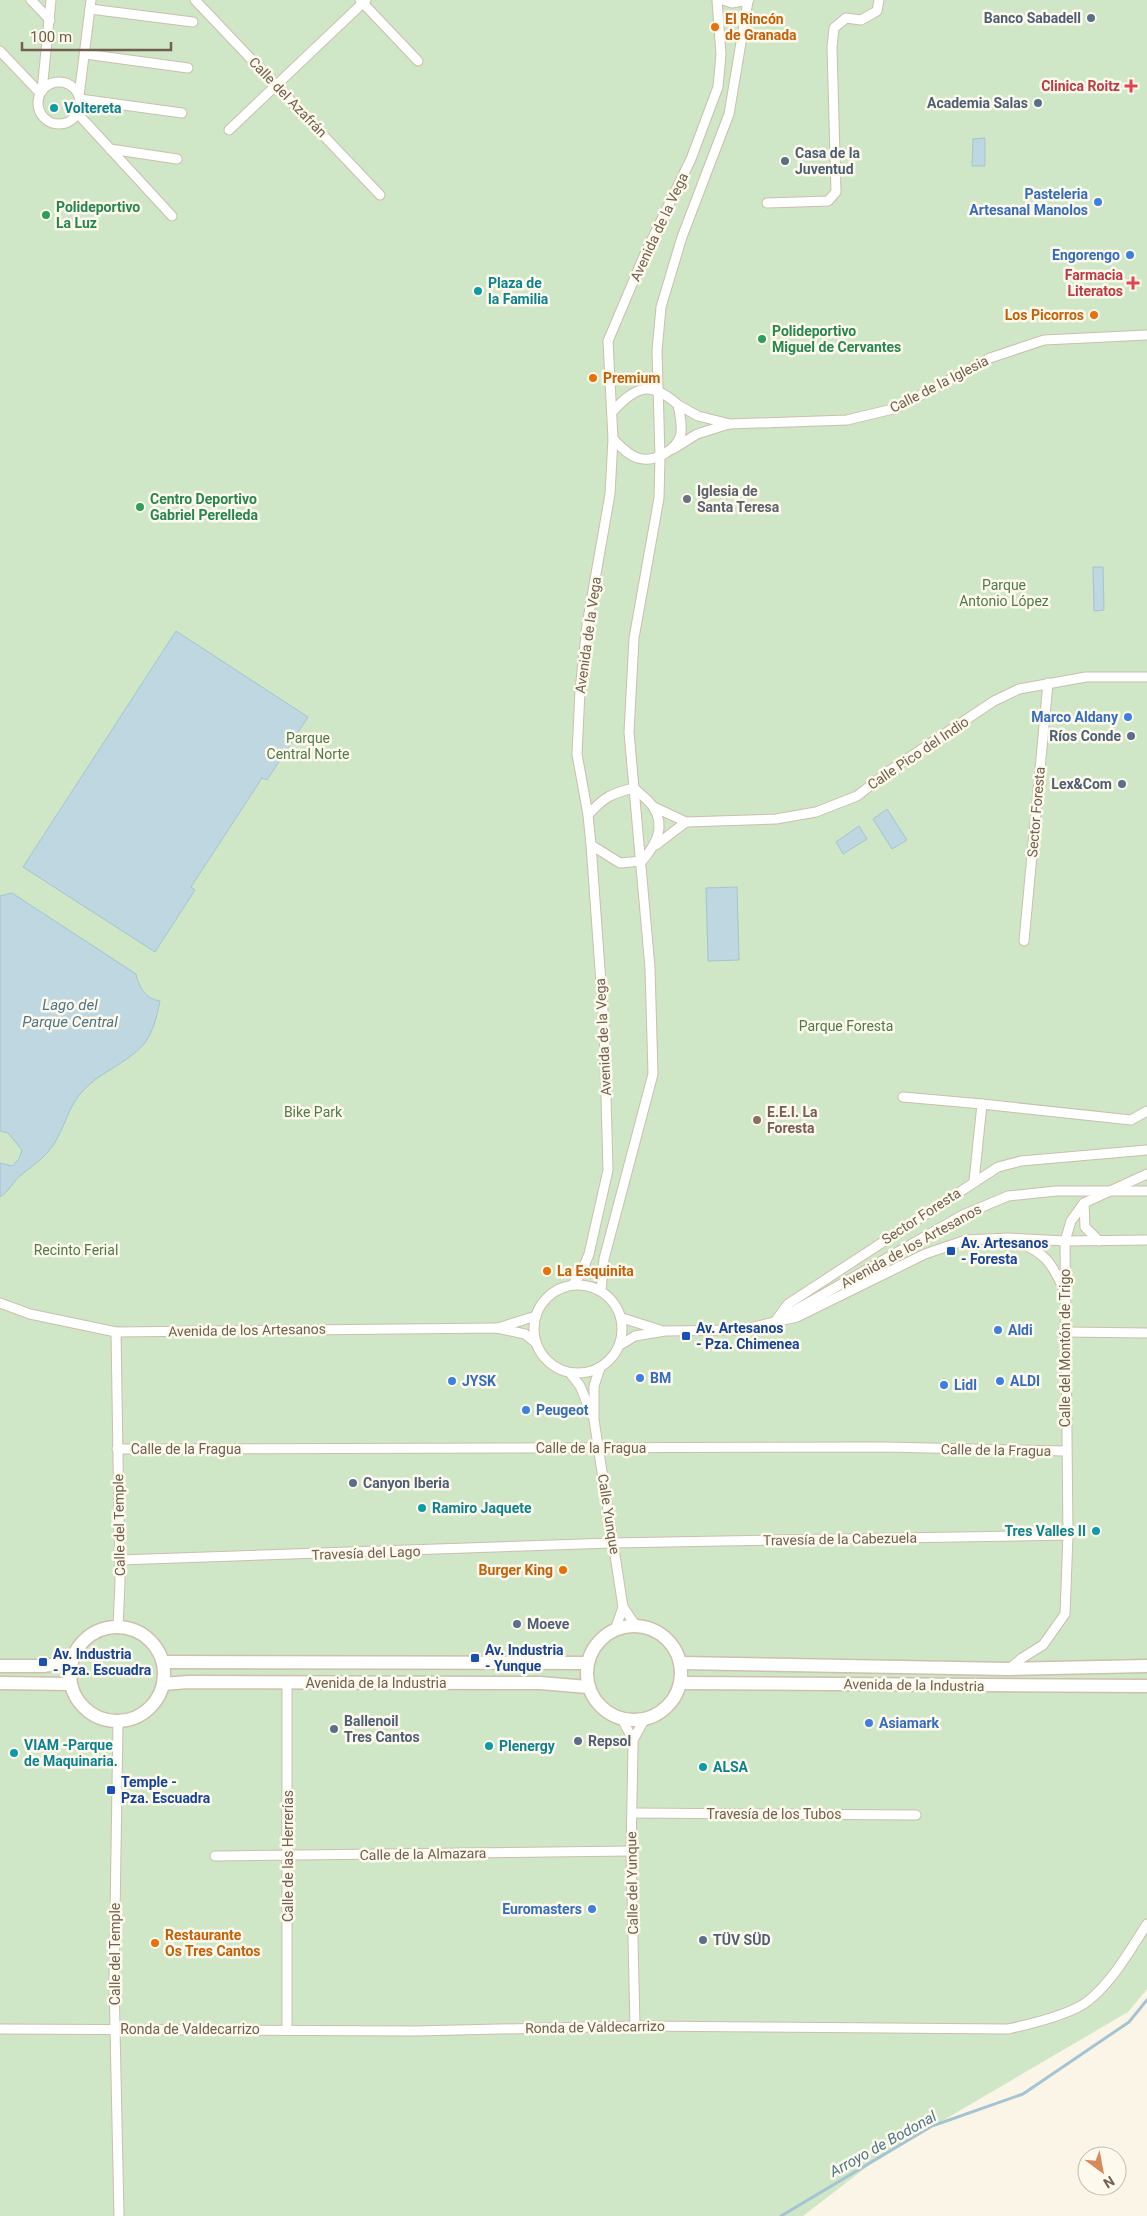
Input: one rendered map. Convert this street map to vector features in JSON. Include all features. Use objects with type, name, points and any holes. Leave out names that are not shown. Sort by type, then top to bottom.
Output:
[{"type":"street","points":[[31,0],[50,20]]},
{"type":"street","points":[[52,0],[39,108],[45,118],[55,124],[66,122],[78,114]]},
{"type":"street","name":"Calle del Azafrán","points":[[194,0],[380,195]]},
{"type":"street","name":"Avenida de la Vega","points":[[572,1285],[581,1274],[589,1254],[608,1170],[604,1025],[591,845],[588,814],[577,754],[580,690],[587,625],[610,494],[613,439],[608,341],[644,256],[691,159],[718,87],[721,54],[717,0]]},
{"type":"street","points":[[723,0],[732,3],[748,0]]},
{"type":"street","name":"Avenida de la Vega","points":[[600,1290],[604,1259],[653,1074],[650,968],[642,861],[629,732],[634,638],[659,498],[660,457],[657,350],[661,307],[682,238],[729,114],[748,0]]},
{"type":"street","points":[[767,203],[828,201],[836,192],[832,47],[834,28],[846,18],[861,20],[878,11],[879,0]]},
{"type":"street","points":[[229,130],[363,1],[418,61]]},
{"type":"street","points":[[172,216],[78,114],[79,97],[90,4],[193,22]]},
{"type":"street","points":[[0,51],[41,92]]},
{"type":"street","points":[[85,54],[188,68]]},
{"type":"street","points":[[41,92],[51,84],[62,82],[72,86],[79,97],[182,112]]},
{"type":"street","points":[[110,149],[177,158]]},
{"type":"street","name":"Calle de la Iglesia","points":[[660,457],[697,434],[730,424],[847,420],[880,414],[912,401],[990,358],[1044,340],[1147,335]]},
{"type":"street","points":[[612,412],[626,396],[640,388],[659,390]]},
{"type":"street","name":"Calle de la Iglesia","points":[[659,390],[678,405],[698,416],[730,424]]},
{"type":"street","points":[[613,439],[626,452],[638,458],[660,457],[676,443],[681,434],[678,405]]},
{"type":"street","name":"Calle Pico del Indio","points":[[634,788],[654,807],[686,822],[776,819],[816,812],[857,796],[889,771],[994,701],[1019,689],[1086,676],[1147,678]]},
{"type":"street","name":"Sector Foresta","points":[[1024,941],[1048,683]]},
{"type":"street","points":[[588,814],[613,793],[634,788]]},
{"type":"street","points":[[654,807],[659,826],[656,845]]},
{"type":"street","points":[[591,845],[620,863],[642,861],[656,845],[686,822]]},
{"type":"street","points":[[903,1096],[1131,1120],[1147,1111]]},
{"type":"street","name":"Sector Foresta","points":[[974,1181],[982,1104]]},
{"type":"street","name":"Sector Foresta","points":[[774,1323],[788,1304],[998,1167],[1021,1161],[1147,1150]]},
{"type":"street","points":[[1100,1241],[1085,1227],[1084,1203],[1147,1174]]},
{"type":"street","name":"Avenida de los Artesanos","points":[[774,1323],[963,1215],[1008,1196],[1056,1191],[1147,1190]]},
{"type":"street","name":"Calle del Montón de Trigo","points":[[1009,1669],[1043,1645],[1065,1614],[1068,1535],[1065,1451],[1065,1241],[1071,1221],[1084,1203]]},
{"type":"street","points":[[1008,1238],[1037,1250],[1054,1268],[1065,1292]]},
{"type":"street","name":"Avenida de los Artesanos","points":[[620,1345],[635,1336],[665,1331],[740,1330],[797,1317],[937,1249],[966,1240],[1008,1238],[1065,1241],[1147,1240]]},
{"type":"street","points":[[572,1285],[592,1286],[600,1290],[610,1297],[622,1318],[623,1332],[620,1345],[612,1358],[600,1368],[591,1372],[570,1373],[549,1362],[536,1343],[534,1325],[536,1316],[541,1304],[560,1288],[572,1285]]},
{"type":"street","name":"Avenida de los Artesanos","points":[[0,1303],[25,1313],[116,1332],[497,1328],[525,1334],[536,1343]]},
{"type":"street","name":"Avenida de los Artesanos","points":[[497,1328],[536,1316]]},
{"type":"street","name":"Avenida de los Artesanos","points":[[622,1318],[665,1331]]},
{"type":"street","name":"Calle del Temple","points":[[116,1332],[120,1560],[118,1627]]},
{"type":"street","points":[[1066,1332],[1147,1333]]},
{"type":"street","name":"Calle Yunque","points":[[600,1368],[594,1386],[594,1420],[623,1607],[636,1626]]},
{"type":"street","name":"Calle Yunque","points":[[570,1373],[580,1386],[594,1420]]},
{"type":"street","name":"Calle de la Fragua","points":[[117,1449],[885,1447],[1065,1451]]},
{"type":"street","name":"Travesía de la Cabezuela","points":[[612,1543],[1068,1535]]},
{"type":"street","name":"Travesía del Lago","points":[[120,1560],[612,1543]]},
{"type":"street","name":"Calle Yunque","points":[[615,1630],[623,1607]]},
{"type":"street","points":[[636,1626],[651,1629],[664,1637],[675,1649],[680,1663],[680,1683],[676,1696],[667,1707],[656,1715],[644,1720],[622,1719],[607,1712],[595,1701],[588,1686],[588,1663],[598,1644],[615,1630],[636,1626]]},
{"type":"street","points":[[118,1627],[134,1630],[147,1637],[157,1649],[163,1662],[163,1684],[157,1699],[147,1710],[133,1718],[118,1721],[102,1718],[88,1711],[77,1699],[71,1684],[72,1662],[78,1648],[89,1636],[103,1629],[118,1627]]},
{"type":"street","points":[[0,1666],[43,1666],[72,1662]]},
{"type":"street","name":"Avenida de la Industria","points":[[163,1662],[588,1663]]},
{"type":"street","name":"Avenida de la Industria","points":[[680,1663],[1009,1669],[1147,1666]]},
{"type":"street","name":"Avenida de la Industria","points":[[163,1684],[188,1682],[540,1683],[588,1686]]},
{"type":"street","points":[[0,1683],[71,1684]]},
{"type":"street","name":"Calle de las Herrerías","points":[[287,1683],[289,1856],[288,2030]]},
{"type":"street","name":"Avenida de la Industria","points":[[680,1683],[1147,1686]]},
{"type":"street","name":"Calle del Yunque","points":[[622,1719],[633,1740]]},
{"type":"street","name":"Calle del Yunque","points":[[635,2026],[631,1851],[633,1740],[644,1720]]},
{"type":"street","name":"Calle del Temple","points":[[118,1721],[114,1974],[119,2216]]},
{"type":"street","name":"Travesía de los Tubos","points":[[632,1813],[916,1815]]},
{"type":"street","name":"Calle de la Almazara","points":[[215,1856],[631,1851]]},
{"type":"street","name":"Ronda de Valdecarrizo","points":[[0,2029],[116,2028],[415,2031],[635,2026],[1008,2029],[1048,2019],[1088,2001],[1120,1964],[1147,1924]]},
{"type":"green space","points":[[0,0],[1147,0],[1147,1989],[1128,2012],[877,2159],[803,2216],[0,2216]]},
{"type":"water","points":[[985,138],[985,166],[972,166],[973,139]]},
{"type":"water","points":[[1093,567],[1103,567],[1104,610],[1094,611]]},
{"type":"water","points":[[176,631],[308,717],[267,780],[262,778],[191,887],[195,890],[155,952],[23,867]]},
{"type":"water","points":[[887,809],[907,840],[892,849],[873,819]]},
{"type":"water","points":[[859,826],[867,839],[843,854],[836,842]]},
{"type":"water","points":[[737,887],[739,960],[708,961],[706,888]]},
{"type":"water","name":"Lago del Parque Central","points":[[12,893],[136,974],[144,992],[150,998],[160,1001],[152,1030],[144,1044],[129,1058],[95,1079],[81,1093],[73,1104],[51,1149],[18,1177],[0,1197],[0,1163],[12,1166],[19,1159],[22,1150],[8,1133],[0,1131],[0,896]]},
{"type":"waterway","name":"Arroyo de Bodonal","points":[[781,2216],[932,2126],[1023,2094],[1129,2022],[1147,2000]]},
{"type":"place","name":"Banco Sabadell","points":[[1091,18]]},
{"type":"place","name":"El Rincón de Granada","points":[[715,27]]},
{"type":"place","name":"Clinica Roitz","points":[[1131,86]]},
{"type":"place","name":"Academia Salas","points":[[1038,103]]},
{"type":"place","name":"Voltereta","points":[[54,108]]},
{"type":"place","name":"Casa de la Juventud","points":[[785,161]]},
{"type":"place","name":"Pasteleria Artesanal Manolos","points":[[1098,202]]},
{"type":"place","name":"Polideportivo La Luz","points":[[46,215]]},
{"type":"place","name":"Engorengo","points":[[1130,255]]},
{"type":"place","name":"Farmacia Literatos","points":[[1133,283]]},
{"type":"place","name":"Plaza de la Familia","points":[[478,291]]},
{"type":"place","name":"Los Picorros","points":[[1094,315]]},
{"type":"place","name":"Polideportivo Miguel de Cervantes","points":[[762,339]]},
{"type":"place","name":"Premium","points":[[593,378]]},
{"type":"place","name":"Iglesia de Santa Teresa","points":[[687,499]]},
{"type":"place","name":"Centro Deportivo Gabriel Perelleda","points":[[140,507]]},
{"type":"place","name":"Marco Aldany","points":[[1128,717]]},
{"type":"place","name":"Ríos Conde","points":[[1131,736]]},
{"type":"place","name":"Lex&Com","points":[[1122,784]]},
{"type":"place","name":"E.E.I. La Foresta","points":[[757,1120]]},
{"type":"place","name":"Av. Artesanos - Foresta","points":[[951,1251]]},
{"type":"place","name":"La Esquinita","points":[[547,1271]]},
{"type":"place","name":"Aldi","points":[[998,1330]]},
{"type":"place","name":"Av. Artesanos - Pza. Chimenea","points":[[686,1336]]},
{"type":"place","name":"BM","points":[[640,1378]]},
{"type":"place","name":"JYSK","points":[[452,1381]]},
{"type":"place","name":"ALDI","points":[[1000,1381]]},
{"type":"place","name":"Lidl","points":[[944,1385]]},
{"type":"place","name":"Peugeot","points":[[526,1410]]},
{"type":"place","name":"Canyon Iberia","points":[[353,1483]]},
{"type":"place","name":"Ramiro Jaquete","points":[[422,1508]]},
{"type":"place","name":"Tres Valles II","points":[[1096,1531]]},
{"type":"place","name":"Burger King","points":[[563,1570]]},
{"type":"place","name":"Moeve","points":[[517,1624]]},
{"type":"place","name":"Av. Industria - Yunque","points":[[475,1658]]},
{"type":"place","name":"Av. Industria - Pza. Escuadra","points":[[43,1662]]},
{"type":"place","name":"Asiamark","points":[[869,1723]]},
{"type":"place","name":"Ballenoil Tres Cantos","points":[[334,1729]]},
{"type":"place","name":"Repsol","points":[[578,1741]]},
{"type":"place","name":"Plenergy","points":[[489,1746]]},
{"type":"place","name":"VIAM -Parque de Maquinaria.","points":[[14,1753]]},
{"type":"place","name":"ALSA","points":[[703,1767]]},
{"type":"place","name":"Temple - Pza. Escuadra","points":[[111,1790]]},
{"type":"place","name":"Euromasters","points":[[592,1909]]},
{"type":"place","name":"TÜV SÜD","points":[[703,1940]]},
{"type":"place","name":"Restaurante Os Tres Cantos","points":[[155,1943]]},
{"type":"park label","name":"Parque Antonio López","points":[[1004,594]]},
{"type":"park label","name":"Parque Central Norte","points":[[308,746]]},
{"type":"park label","name":"Parque Foresta","points":[[846,1026]]},
{"type":"park label","name":"Bike Park","points":[[313,1112]]},
{"type":"park label","name":"Recinto Ferial","points":[[76,1250]]}]
